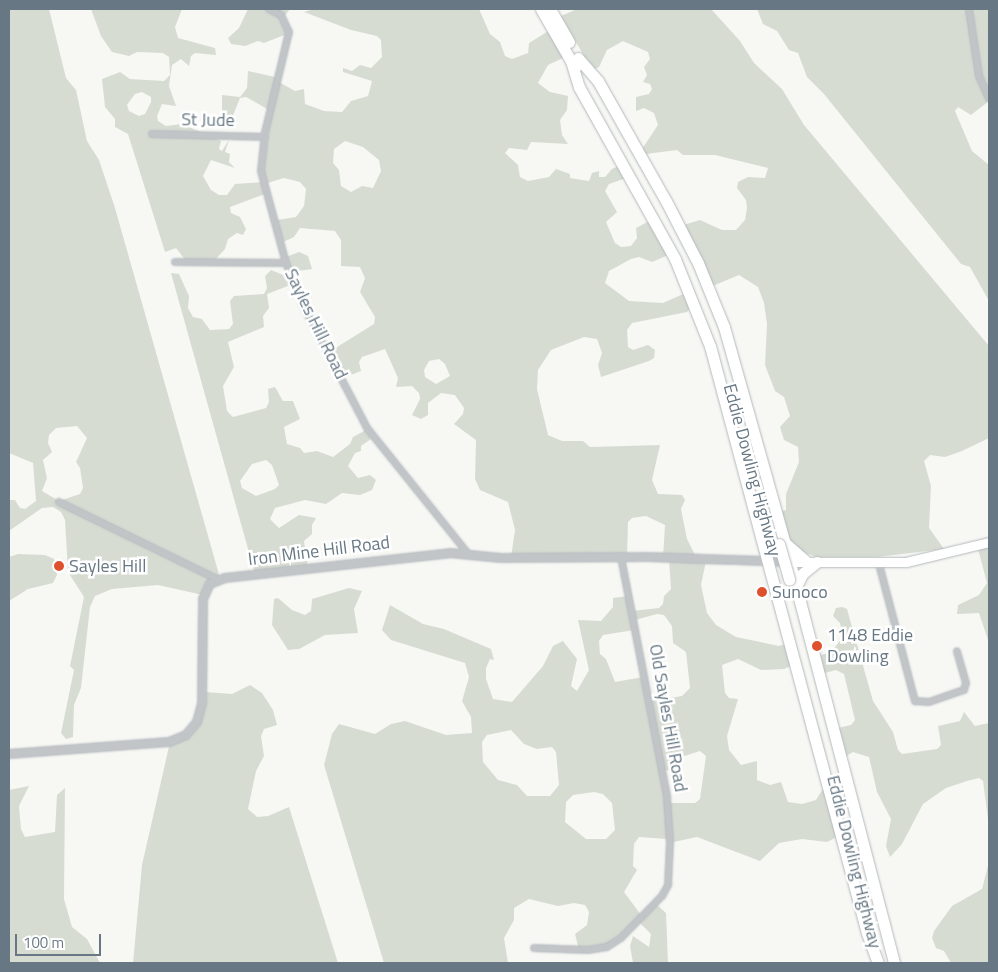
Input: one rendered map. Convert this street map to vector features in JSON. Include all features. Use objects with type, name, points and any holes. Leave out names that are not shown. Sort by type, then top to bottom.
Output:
[{"type":"highway","name":"Eddie Dowling Highway","points":[[541,9],[670,219],[703,289],[732,370],[888,963]]},
{"type":"highway","name":"Eddie Dowling Highway","points":[[550,9],[574,60]]},
{"type":"highway","points":[[574,60],[579,87],[668,245],[691,294],[725,395],[853,881],[878,963]]},
{"type":"highway","points":[[779,544],[812,562],[802,574],[789,583]]},
{"type":"highway","points":[[779,544],[790,562],[789,583],[894,963]]},
{"type":"highway","name":"Eddie Dowling Highway","points":[[789,583],[878,963]]},
{"type":"main road","points":[[790,562],[879,564],[936,556],[989,542]]},
{"type":"street","name":"Sayles Hill Road","points":[[269,9],[281,15],[289,32],[264,137],[262,180],[286,263],[303,304],[367,428],[469,555]]},
{"type":"street","points":[[969,9],[979,76],[989,98]]},
{"type":"street","name":"St Jude","points":[[152,134],[264,137]]},
{"type":"street","points":[[175,262],[286,263]]},
{"type":"street","points":[[59,502],[219,580]]},
{"type":"street","name":"Iron Mine Hill Road","points":[[219,580],[426,554],[502,558],[621,558],[770,562]]},
{"type":"street","name":"Old Sayles Hill Road","points":[[534,948],[588,950],[607,947],[621,938],[662,896],[668,885],[670,843],[668,796],[621,558]]},
{"type":"street","points":[[770,562],[790,562]]},
{"type":"street","points":[[879,564],[915,701],[929,702],[964,690],[966,684],[957,651]]},
{"type":"street","points":[[9,754],[169,742],[186,735],[197,722],[202,703],[203,599],[210,584],[219,580]]},
{"type":"shaded area","points":[[9,9],[49,9],[66,78],[76,90],[87,141],[99,160],[115,208],[220,578],[203,595],[158,585],[112,589],[95,596],[90,607],[81,688],[74,705],[73,737],[66,739],[61,733],[74,670],[70,666],[84,597],[68,572],[65,520],[61,512],[53,507],[42,508],[9,531],[9,500],[15,500],[20,508],[25,509],[36,501],[33,463],[9,453]],"holes":[[[77,426],[87,438],[76,462],[80,468],[83,488],[80,494],[59,501],[42,491],[47,478],[43,460],[52,452],[48,443],[49,435],[56,428]]]},
{"type":"shaded area","points":[[91,9],[182,9],[175,27],[178,38],[215,48],[216,55],[195,53],[191,56],[189,66],[181,59],[172,65],[169,86],[176,106],[162,104],[157,116],[158,121],[166,126],[182,124],[221,141],[219,149],[222,151],[229,140],[225,152],[230,154],[229,162],[235,168],[211,160],[203,176],[211,190],[219,195],[227,195],[235,184],[263,182],[271,111],[246,97],[240,98],[228,128],[227,117],[222,111],[222,95],[240,97],[247,88],[248,71],[279,78],[279,82],[295,91],[304,89],[305,104],[324,111],[342,112],[351,101],[368,96],[372,81],[343,72],[343,68],[352,71],[360,65],[371,68],[382,57],[381,40],[377,36],[351,30],[304,12],[314,9],[479,9],[490,34],[500,42],[505,56],[512,59],[528,53],[529,43],[550,30],[565,57],[548,65],[538,83],[550,92],[568,96],[567,110],[560,120],[562,135],[568,144],[531,142],[527,150],[509,148],[505,153],[518,165],[520,177],[528,181],[549,177],[556,169],[570,174],[570,178],[589,181],[592,173],[599,171],[599,177],[605,177],[612,169],[625,163],[632,176],[609,184],[605,191],[617,212],[606,222],[615,243],[621,247],[631,246],[637,238],[636,228],[655,218],[673,253],[652,262],[639,257],[631,259],[609,271],[605,283],[629,301],[663,303],[690,291],[694,303],[687,312],[632,323],[627,330],[628,347],[633,350],[648,345],[655,350],[654,358],[601,377],[598,365],[602,353],[597,339],[584,337],[551,350],[538,370],[537,389],[548,435],[562,441],[583,441],[590,447],[660,445],[652,480],[658,494],[682,495],[685,500],[681,509],[687,539],[696,557],[706,561],[701,585],[707,613],[716,625],[736,637],[779,646],[788,643],[791,666],[784,669],[761,670],[738,659],[722,665],[725,693],[729,698],[738,699],[727,736],[729,750],[741,765],[757,761],[757,780],[770,785],[781,782],[788,802],[802,804],[816,800],[824,787],[837,837],[827,842],[802,839],[779,843],[760,861],[697,837],[669,843],[667,839],[639,837],[634,844],[633,866],[637,870],[624,892],[641,915],[655,903],[666,913],[668,963],[633,963],[630,946],[633,936],[649,947],[651,934],[638,921],[610,945],[579,950],[575,934],[587,925],[589,912],[585,905],[574,903],[558,906],[529,899],[514,908],[514,920],[504,938],[508,963],[384,963],[324,765],[332,734],[339,724],[375,734],[391,724],[405,721],[446,735],[472,733],[471,717],[462,701],[469,677],[465,663],[391,640],[382,630],[390,605],[423,624],[444,629],[491,649],[494,660],[490,659],[486,668],[486,679],[493,699],[512,702],[543,666],[553,646],[563,641],[577,659],[571,686],[577,691],[589,670],[578,620],[601,621],[613,607],[613,598],[628,596],[632,611],[659,608],[663,604],[664,596],[671,589],[669,559],[663,557],[665,525],[646,516],[632,518],[628,522],[627,557],[511,557],[515,530],[508,502],[480,490],[475,479],[476,440],[454,424],[463,414],[464,408],[455,395],[441,393],[428,403],[428,415],[421,419],[412,415],[420,399],[419,393],[412,386],[396,387],[398,378],[385,349],[362,357],[359,362],[361,371],[341,379],[329,352],[374,324],[375,317],[360,292],[365,278],[360,267],[341,266],[341,240],[335,231],[300,228],[294,237],[281,243],[277,220],[296,217],[304,206],[306,189],[300,182],[284,178],[264,184],[265,194],[230,207],[231,213],[240,217],[246,229],[243,235],[237,233],[228,239],[225,249],[214,261],[186,261],[176,248],[165,252],[128,134],[115,127],[115,119],[105,107],[102,79],[120,72],[130,79],[164,81],[170,75],[169,57],[163,53],[137,52],[129,56],[112,52],[101,36]],"holes":[[[142,92],[151,97],[151,102],[145,114],[139,116],[129,111],[127,105],[135,94]],[[345,141],[363,147],[379,160],[381,171],[373,188],[362,186],[351,192],[341,186],[339,170],[333,163],[334,149]],[[439,359],[445,364],[450,376],[436,384],[425,377],[424,370],[429,361]],[[657,614],[664,615],[672,626],[673,643],[686,652],[690,688],[682,696],[650,701],[643,677],[615,682],[606,659],[600,654],[599,641],[603,635],[634,630],[635,620]],[[511,730],[524,744],[537,749],[552,747],[556,752],[559,785],[550,796],[527,796],[517,785],[498,780],[483,762],[482,742],[487,735]],[[700,751],[706,756],[700,799],[695,803],[667,803],[662,771],[679,769],[681,757]],[[594,792],[603,794],[612,803],[615,830],[606,839],[586,839],[565,822],[566,802],[573,795]]]},
{"type":"shaded area","points":[[248,9],[290,9],[283,18],[287,34],[264,43],[258,41],[245,46],[231,44],[228,38],[239,28]]},
{"type":"shaded area","points":[[577,9],[711,9],[740,41],[754,63],[782,89],[804,125],[989,346],[989,438],[945,457],[930,455],[924,461],[931,486],[929,528],[944,549],[877,557],[816,557],[792,548],[779,512],[786,510],[786,494],[799,462],[798,447],[784,440],[780,427],[790,416],[784,397],[775,391],[765,365],[767,324],[764,303],[758,287],[739,275],[710,287],[680,226],[700,220],[722,230],[736,230],[745,220],[747,208],[746,200],[737,188],[738,182],[748,177],[765,178],[768,168],[715,155],[683,155],[677,150],[638,155],[658,125],[654,113],[644,108],[636,111],[636,97],[649,94],[652,89],[650,84],[643,82],[647,75],[644,67],[650,59],[648,52],[623,41],[607,50],[599,67],[592,70],[561,16]]},
{"type":"shaded area","points":[[757,9],[989,9],[989,101],[971,115],[958,107],[955,111],[972,151],[989,165],[989,301],[970,267],[961,264],[824,94],[807,77],[798,53],[789,50],[777,31],[763,24]]},
{"type":"shaded area","points":[[299,252],[308,256],[312,269],[291,272],[286,257]]},
{"type":"shaded area","points":[[271,270],[293,279],[293,284],[267,294],[269,308],[263,316],[264,327],[228,342],[234,367],[223,386],[227,411],[233,417],[266,408],[269,402],[268,389],[275,387],[283,401],[293,401],[300,419],[284,427],[287,444],[300,448],[304,453],[317,451],[333,457],[350,444],[353,437],[366,430],[371,439],[361,446],[361,451],[355,453],[348,466],[358,478],[370,475],[376,480],[372,490],[360,495],[342,493],[326,504],[305,500],[275,508],[270,519],[279,528],[299,515],[316,518],[312,525],[312,534],[304,541],[308,567],[255,574],[171,273],[179,274],[189,296],[188,308],[193,317],[202,319],[210,330],[229,329],[233,324],[230,301],[234,296],[264,294],[267,288],[265,276]],"holes":[[[266,460],[272,465],[279,485],[275,489],[256,496],[242,488],[240,481],[252,464]]]},
{"type":"shaded area","points":[[989,544],[989,643],[979,613],[957,614],[958,605],[979,595],[987,583],[978,549]]},
{"type":"shaded area","points":[[18,554],[45,555],[54,559],[57,575],[53,583],[28,589],[9,601],[9,557]]},
{"type":"shaded area","points":[[349,588],[362,591],[354,609],[358,633],[325,635],[299,649],[288,650],[272,625],[274,599],[278,598],[292,610],[305,615],[311,611],[312,599]]},
{"type":"shaded area","points":[[842,607],[847,609],[873,701],[893,732],[898,750],[902,754],[937,749],[941,745],[938,726],[960,721],[964,712],[975,726],[989,723],[989,826],[983,781],[979,778],[967,781],[946,788],[923,804],[902,844],[890,857],[886,846],[891,819],[877,792],[869,757],[853,752],[846,756],[834,729],[851,725],[855,720],[844,674],[836,670],[821,674],[818,656],[831,652],[843,637],[840,623],[833,616],[836,608]]},
{"type":"shaded area","points":[[250,685],[262,693],[273,710],[277,725],[264,729],[261,736],[264,756],[256,771],[248,809],[257,817],[268,816],[289,807],[338,963],[133,963],[142,865],[170,742],[195,726],[205,692],[232,694]]},
{"type":"shaded area","points":[[29,786],[19,806],[21,829],[25,837],[55,832],[57,795],[65,788],[64,899],[72,927],[87,939],[100,963],[9,963],[9,790]]},
{"type":"shaded area","points":[[989,862],[989,963],[951,963],[944,951],[936,948],[932,938],[934,931],[952,906],[982,889]]},
{"type":"place","name":"Sayles Hill","points":[[59,566]]},
{"type":"place","name":"Sunoco","points":[[762,592]]},
{"type":"place","name":"1148 Eddie Dowling","points":[[817,646]]}]
